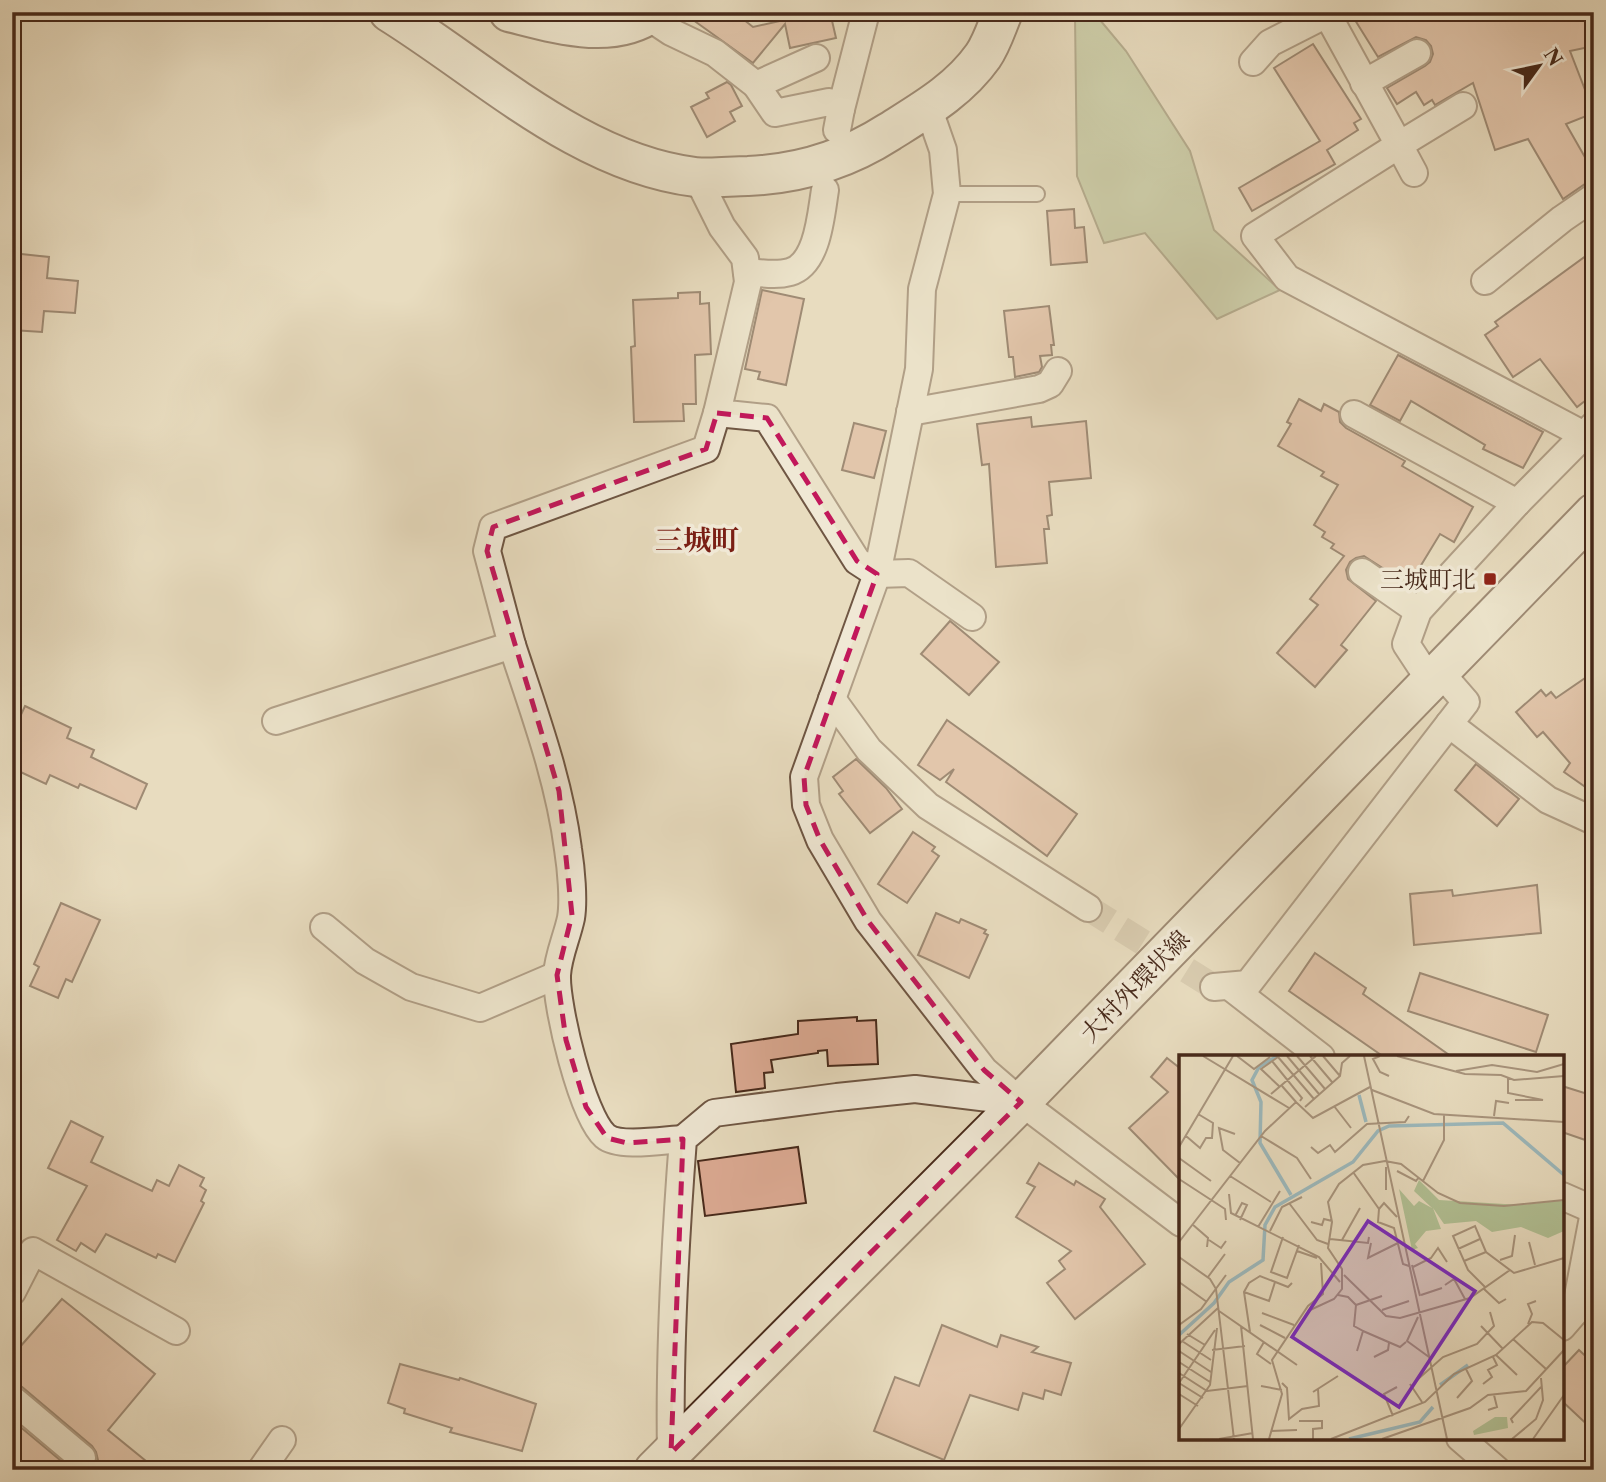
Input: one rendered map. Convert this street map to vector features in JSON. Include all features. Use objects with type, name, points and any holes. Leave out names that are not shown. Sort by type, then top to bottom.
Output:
[{"type":"main road","points":[[389,12],[428,36],[485,78],[592,143],[643,166],[696,177],[786,173],[828,161],[874,142],[958,85],[984,54],[1003,12]]},
{"type":"main road","points":[[509,12],[597,29],[621,28],[650,14]]},
{"type":"main road","name":"大村外環状線","points":[[663,1461],[1021,1102],[1594,513]]},
{"type":"street","points":[[650,14],[671,32],[715,53],[756,85],[775,113],[829,102],[839,120],[866,12]]},
{"type":"street","points":[[1254,62],[1270,43],[1327,13],[1414,173]]},
{"type":"street","points":[[1364,83],[1417,53]]},
{"type":"street","points":[[756,85],[816,58]]},
{"type":"street","points":[[1318,1055],[1221,986],[1248,984],[1466,702],[1435,677],[1406,644],[1418,611],[1517,503],[1589,430],[1287,278],[1255,236],[1463,106]]},
{"type":"street","points":[[929,107],[943,150],[947,194],[922,289],[919,369],[877,573],[804,777],[806,805],[820,840],[868,921],[984,1070],[1021,1102],[1179,1221]]},
{"type":"street","points":[[696,177],[722,227],[745,258],[748,282],[718,413],[706,449],[493,527],[487,551],[512,645],[559,791],[569,852],[572,915],[557,975],[566,1040],[586,1107],[594,1123],[607,1138],[627,1143],[683,1139],[714,1113],[915,1089],[1021,1102]]},
{"type":"street","points":[[747,272],[777,274],[793,271],[804,263],[815,244],[825,190]]},
{"type":"street","points":[[1485,281],[1562,219],[1594,197]]},
{"type":"street","points":[[910,412],[1039,389],[1050,384],[1058,371]]},
{"type":"street","points":[[718,413],[768,418],[857,561],[877,573],[909,573],[972,617]]},
{"type":"street","points":[[1354,414],[1517,503]]},
{"type":"street","points":[[1362,572],[1418,611]]},
{"type":"street","points":[[276,721],[512,645]]},
{"type":"street","points":[[832,698],[869,750],[928,806],[1088,908]]},
{"type":"street","points":[[1449,724],[1548,800],[1594,821]]},
{"type":"street","points":[[324,927],[365,961],[411,987],[480,1009],[557,975]]},
{"type":"street","points":[[663,1461],[683,1139]]},
{"type":"street","points":[[1564,1197],[1594,1211],[1576,1312],[1564,1325]]},
{"type":"street","points":[[12,1292],[33,1251],[176,1331]]},
{"type":"street","points":[[12,1399],[82,1458]]},
{"type":"street","points":[[261,1470],[282,1440]]},
{"type":"street","points":[[1463,1440],[1497,1470]]},
{"type":"lane","points":[[947,194],[1037,194]]},
{"type":"highlighted area","points":[[717,413],[767,418],[857,561],[877,574],[804,777],[806,805],[820,840],[868,921],[984,1070],[1021,1102],[671,1453],[683,1139],[627,1143],[607,1138],[586,1107],[566,1040],[557,975],[572,915],[559,791],[487,551],[493,527],[706,449]]},
{"type":"green space","points":[[1095,14],[1126,51],[1190,151],[1214,230],[1280,290],[1217,319],[1145,233],[1104,243],[1077,176],[1075,16]]},
{"type":"building","points":[[682,12],[734,12],[753,27],[830,12],[836,38],[790,48],[785,24],[753,63]]},
{"type":"building","points":[[1350,12],[1594,12],[1594,46],[1570,51],[1594,113],[1566,124],[1594,173],[1594,181],[1563,199],[1528,139],[1495,150],[1473,83],[1435,105],[1432,100],[1424,105],[1416,92],[1397,104],[1387,88],[1430,62],[1433,54],[1431,46],[1426,40],[1416,37],[1378,57]]},
{"type":"building","points":[[1313,44],[1361,119],[1354,123],[1358,130],[1327,150],[1335,164],[1252,211],[1239,188],[1320,141],[1274,68]]},
{"type":"building","points":[[727,82],[742,106],[730,112],[735,121],[707,137],[691,107],[709,98],[706,93]]},
{"type":"building","points":[[1074,209],[1075,228],[1084,227],[1087,262],[1051,265],[1047,211]]},
{"type":"building","points":[[1594,250],[1594,394],[1577,407],[1540,359],[1513,377],[1485,335],[1498,326],[1495,322]]},
{"type":"building","points":[[12,253],[49,257],[47,278],[78,281],[75,313],[44,311],[42,332],[12,330]]},
{"type":"building","points":[[762,290],[804,299],[786,385],[758,379],[760,372],[745,369]]},
{"type":"building","points":[[700,292],[700,304],[709,303],[711,354],[695,355],[696,404],[683,404],[684,421],[634,422],[631,347],[635,346],[633,300],[678,298],[678,293]]},
{"type":"building","points":[[1049,306],[1054,345],[1051,345],[1052,355],[1040,356],[1042,367],[1039,372],[1015,377],[1013,357],[1009,357],[1004,311]]},
{"type":"building","points":[[1398,355],[1543,432],[1523,468],[1483,449],[1485,445],[1411,401],[1400,421],[1370,405]]},
{"type":"building","points":[[1299,399],[1321,411],[1324,404],[1339,412],[1340,422],[1346,428],[1405,461],[1402,466],[1473,507],[1454,542],[1440,534],[1412,580],[1398,571],[1395,576],[1364,556],[1350,562],[1346,570],[1348,579],[1376,601],[1341,645],[1347,650],[1315,687],[1277,653],[1318,605],[1310,599],[1344,556],[1331,548],[1334,544],[1322,537],[1325,532],[1314,525],[1338,485],[1321,476],[1324,472],[1278,446],[1291,424],[1287,422]]},
{"type":"building","points":[[1031,417],[1032,427],[1086,421],[1091,478],[1049,482],[1052,515],[1047,516],[1049,529],[1044,529],[1047,563],[996,567],[989,464],[982,465],[977,424]]},
{"type":"building","points":[[854,423],[886,431],[874,478],[842,470]]},
{"type":"building","points":[[950,621],[999,662],[969,695],[921,654]]},
{"type":"building","points":[[1594,672],[1594,793],[1564,772],[1570,763],[1543,732],[1537,737],[1516,712],[1541,690],[1546,696],[1551,692],[1556,698]]},
{"type":"building","points":[[25,706],[71,728],[67,738],[94,750],[91,757],[147,784],[136,809],[80,784],[78,788],[50,775],[46,784],[12,768],[12,713],[20,717]]},
{"type":"building","points":[[947,720],[1077,814],[1047,856],[946,782],[954,769],[940,780],[918,765]]},
{"type":"building","points":[[856,759],[886,788],[902,809],[870,833],[839,794],[843,791],[833,777]]},
{"type":"building","points":[[1476,764],[1519,799],[1497,826],[1455,790]]},
{"type":"building","points":[[913,832],[935,847],[932,851],[939,856],[907,903],[878,884]]},
{"type":"building","points":[[1537,885],[1541,933],[1414,945],[1410,894],[1452,890],[1453,896]]},
{"type":"building","points":[[61,903],[100,920],[72,982],[66,979],[58,998],[30,986],[39,967],[34,964]]},
{"type":"building","points":[[936,913],[959,923],[961,919],[986,930],[984,933],[988,935],[969,978],[918,955]]},
{"type":"building","points":[[1315,953],[1366,988],[1363,994],[1449,1055],[1381,1055],[1289,991]]},
{"type":"building","points":[[1420,973],[1548,1015],[1536,1052],[1408,1011]]},
{"type":"building","points":[[857,1017],[857,1021],[876,1020],[878,1064],[828,1066],[827,1050],[771,1060],[773,1072],[764,1073],[765,1088],[736,1092],[731,1044],[798,1034],[798,1021]]},
{"type":"building","points":[[1167,1058],[1179,1067],[1179,1179],[1129,1128],[1168,1092],[1151,1077]]},
{"type":"building","points":[[1564,1087],[1594,1096],[1594,1143],[1564,1133]]},
{"type":"building","points":[[71,1121],[103,1137],[91,1162],[152,1191],[157,1180],[169,1186],[179,1165],[204,1178],[200,1186],[206,1190],[201,1201],[204,1203],[175,1262],[158,1254],[156,1258],[106,1234],[95,1252],[81,1243],[76,1251],[57,1240],[87,1186],[48,1168]]},
{"type":"building","points":[[798,1147],[806,1203],[705,1216],[698,1161]]},
{"type":"building","points":[[1039,1163],[1074,1185],[1076,1181],[1105,1199],[1100,1207],[1145,1264],[1075,1319],[1047,1283],[1065,1269],[1059,1261],[1071,1251],[1016,1217],[1035,1187],[1027,1183]]},
{"type":"building","points":[[62,1299],[155,1374],[108,1430],[157,1470],[92,1470],[98,1460],[92,1446],[22,1387],[12,1384],[12,1356]]},
{"type":"building","points":[[942,1325],[997,1347],[1001,1335],[1038,1347],[1032,1352],[1071,1363],[1061,1395],[1045,1390],[1043,1399],[1023,1393],[1018,1410],[970,1395],[944,1460],[874,1431],[895,1377],[919,1386]]},
{"type":"building","points":[[1579,1350],[1594,1364],[1594,1431],[1564,1403],[1564,1366]]},
{"type":"building","points":[[400,1364],[459,1380],[460,1378],[536,1404],[522,1451],[450,1432],[452,1428],[404,1413],[405,1409],[388,1403]]},
{"type":"building","points":[[12,1420],[72,1470],[12,1470]]},
{"type":"tunnel","points":[[1088,908],[1214,987]]},
{"type":"place","name":"三城町北","points":[[1490,579]]},
{"type":"district","name":"三城町","points":[[697,540]]}]
